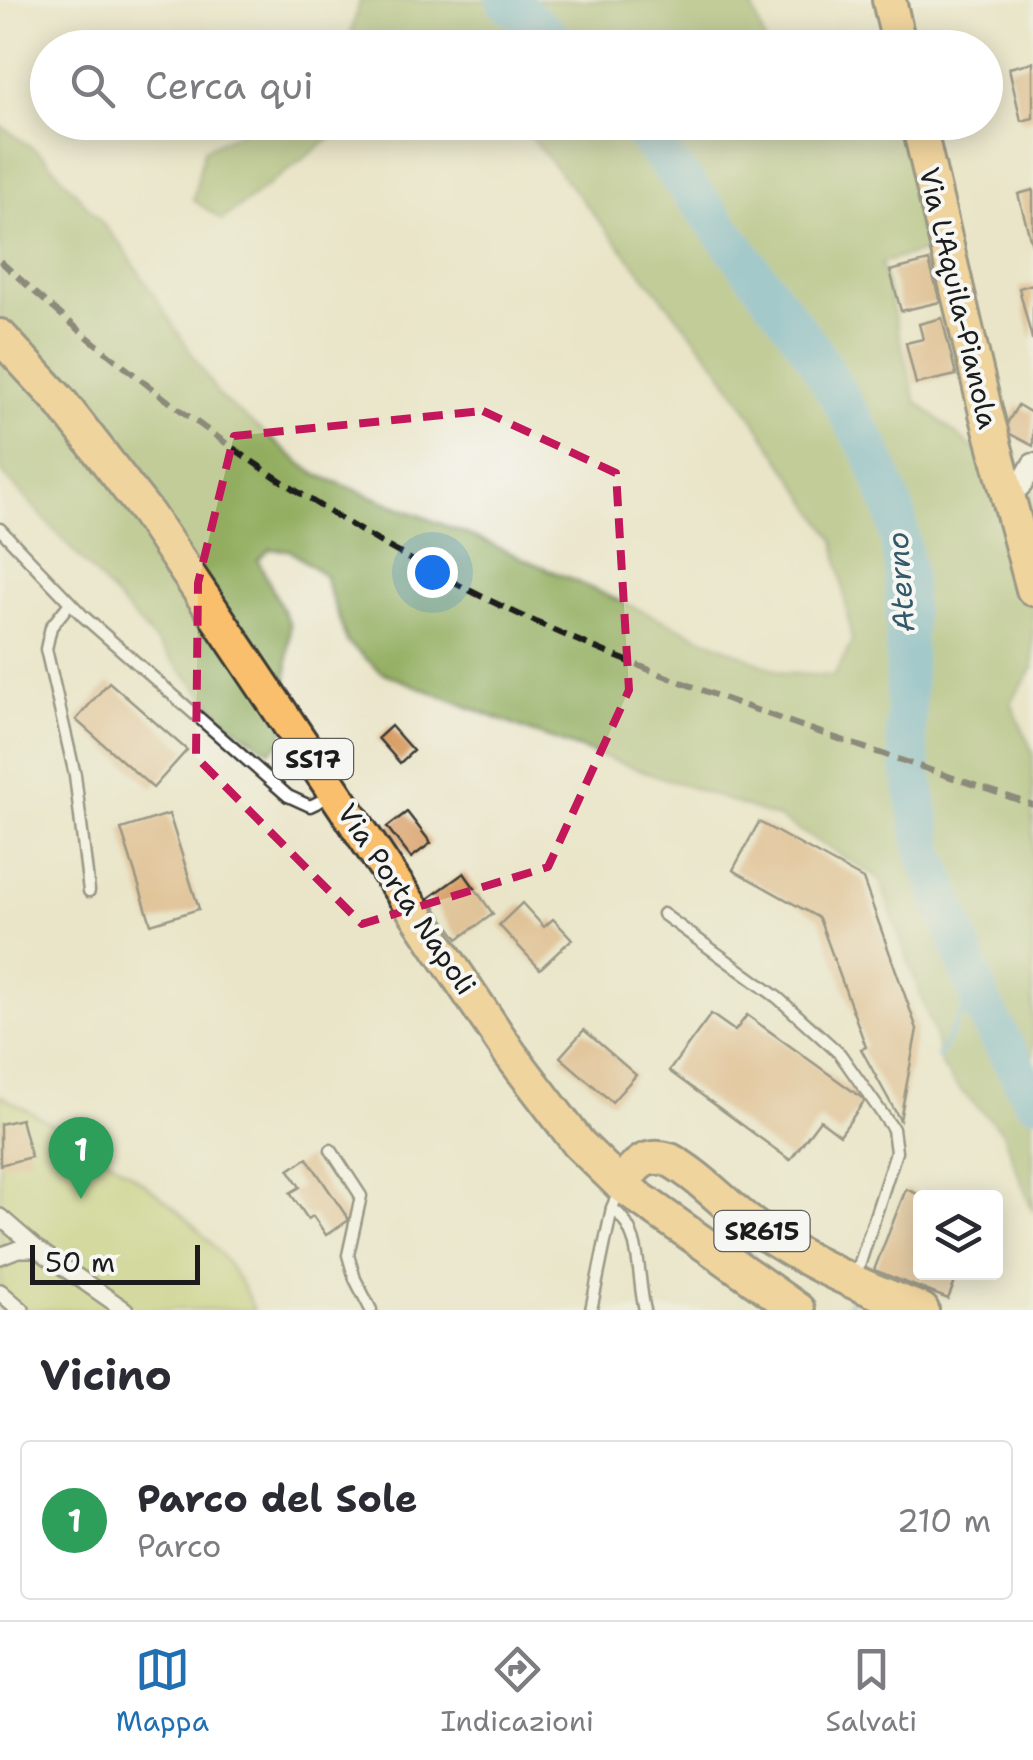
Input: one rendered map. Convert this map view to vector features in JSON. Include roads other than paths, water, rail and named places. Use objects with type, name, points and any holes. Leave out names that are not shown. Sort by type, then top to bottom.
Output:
[{"type":"main road","points":[[889,0],[896,30]]},
{"type":"main road","name":"Via L'Aquila-Pianola","points":[[922,140],[1033,589]]},
{"type":"main road","name":"Via Porta Napoli","points":[[0,336],[104,455],[534,1089],[617,1197],[798,1310]]},
{"type":"main road","name":"SR615","points":[[617,1197],[641,1160],[654,1156],[670,1160],[758,1228],[854,1281],[922,1310]]},
{"type":"street","points":[[1008,497],[1022,484],[1033,464]]},
{"type":"street","points":[[38,1250],[14,1249],[0,1254],[4,1232],[0,1217],[38,1250],[125,1310]]},
{"type":"street","points":[[0,1292],[21,1310]]},
{"type":"lane","points":[[0,529],[70,603],[288,796],[302,805],[314,806],[336,792]]},
{"type":"lane","points":[[70,603],[51,627],[46,649],[76,775],[90,891]]},
{"type":"lane","points":[[663,914],[778,998],[840,1054],[893,1129],[896,1152],[854,1281]]},
{"type":"lane","points":[[331,1150],[361,1196],[348,1255],[371,1310]]},
{"type":"lane","points":[[591,1310],[617,1197]]},
{"type":"lane","points":[[617,1197],[630,1229],[646,1310]]},
{"type":"waterway","name":"Aterno","points":[[506,0],[542,30]]},
{"type":"waterway","name":"Aterno","points":[[650,140],[811,349],[872,452],[896,515],[905,573],[906,739],[926,853],[984,1009],[1033,1098]]},
{"type":"waterway","points":[[938,1056],[976,988]]},
{"type":"waterway","points":[[846,1310],[853,1297]]},
{"type":"railway","points":[[0,261],[100,348],[205,428],[314,502],[428,569],[501,606],[650,670],[1033,805]]},
{"type":"place","name":"Parco del Sole","points":[[81,1199]]}]
